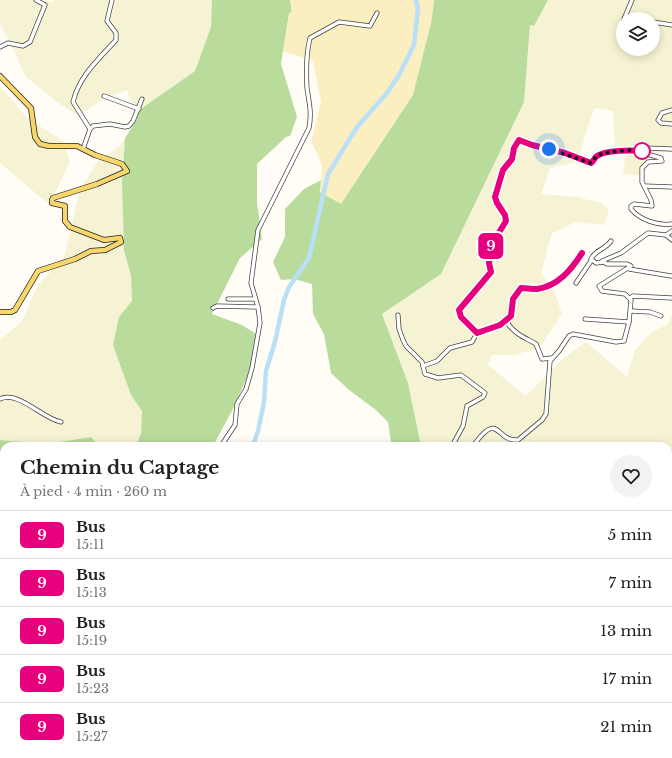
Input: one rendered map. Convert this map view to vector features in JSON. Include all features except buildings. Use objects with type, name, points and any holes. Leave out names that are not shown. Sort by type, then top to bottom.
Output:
[{"type":"main road","points":[[0,76],[31,108],[35,137],[40,144],[49,146],[77,146],[95,156],[122,164],[127,171],[97,184],[53,198],[52,203],[62,204],[65,206],[65,220],[70,227],[104,240],[120,238],[121,242],[105,250],[91,251],[75,259],[38,271],[15,310],[11,312],[0,312]]},
{"type":"street","points":[[0,47],[8,42],[23,46],[30,42],[45,5],[36,0]]},
{"type":"street","points":[[90,129],[74,102],[78,87],[92,65],[116,40],[116,33],[107,21],[112,0]]},
{"type":"street","points":[[627,12],[632,0]]},
{"type":"street","points":[[224,442],[234,428],[237,404],[246,389],[252,368],[260,323],[258,307],[251,283],[258,230],[310,123],[312,110],[306,64],[310,38],[339,22],[370,26],[377,13]]},
{"type":"street","points":[[660,23],[672,25]]},
{"type":"street","points":[[104,96],[139,109]]},
{"type":"street","points":[[83,149],[90,129],[93,126],[110,124],[125,127],[133,121],[142,99]]},
{"type":"street","points":[[672,110],[662,113],[658,120],[661,123],[672,124]]},
{"type":"street","points":[[477,333],[461,317],[459,312],[491,272],[489,263],[492,244],[506,221],[505,215],[495,197],[503,170],[512,159],[514,148],[519,140],[532,145],[565,153],[591,163],[596,157],[604,153],[631,150],[642,151],[646,154],[658,157],[662,161],[653,161],[644,165],[642,168],[644,186],[651,200],[652,206],[634,204],[631,206],[632,211],[659,224],[672,224]]},
{"type":"street","points":[[642,151],[645,148],[672,149]]},
{"type":"street","points":[[644,186],[672,187]]},
{"type":"street","points":[[666,235],[672,231]]},
{"type":"street","points":[[603,262],[604,259],[621,253],[648,233],[666,235],[672,240]]},
{"type":"street","points":[[576,283],[591,261],[595,252],[607,246],[611,241]]},
{"type":"street","points":[[423,366],[437,362],[450,348],[472,342],[477,333],[500,325],[509,318],[513,312],[513,299],[521,288],[543,288],[565,276],[569,273],[582,253]]},
{"type":"street","points":[[591,261],[596,263],[603,262],[610,265],[629,264],[632,268],[629,269]]},
{"type":"street","points":[[476,442],[484,431],[489,429],[499,430],[509,439],[518,440],[542,420],[546,409],[550,361],[569,336],[572,334],[616,342],[624,341],[631,311],[630,298],[625,294],[602,291],[599,288],[600,284],[629,269],[671,276]]},
{"type":"street","points":[[630,298],[633,296],[672,298]]},
{"type":"street","points":[[228,299],[255,299]]},
{"type":"street","points":[[213,308],[217,306],[258,307]]},
{"type":"street","points":[[631,311],[650,312],[661,316]]},
{"type":"street","points":[[398,315],[399,329],[403,340],[406,346],[419,359],[423,366],[424,373],[433,378],[461,375],[485,393],[483,397],[467,406],[463,426],[454,442]]},
{"type":"street","points":[[509,318],[508,324],[513,330],[524,339],[536,344],[542,359],[552,358]]},
{"type":"street","points":[[585,319],[629,322]]},
{"type":"street","points":[[0,399],[5,397],[12,398],[31,406],[48,418],[61,422]]},
{"type":"shaded area","points":[[0,0],[38,0],[53,2],[54,0],[212,0],[211,27],[195,71],[135,113],[127,90],[102,100],[78,116],[56,101],[25,76],[0,24]]},
{"type":"shaded area","points":[[548,0],[672,0],[672,152],[656,152],[642,176],[623,174],[626,152],[615,149],[613,111],[594,108],[577,162],[550,168],[541,194],[577,197],[601,203],[609,209],[604,225],[576,222],[552,233],[541,273],[554,290],[562,314],[540,347],[515,355],[491,355],[488,365],[526,396],[564,358],[586,342],[627,377],[635,350],[652,332],[668,324],[672,314],[672,442],[420,442],[408,383],[382,314],[441,274],[524,102],[530,25],[534,26]]},
{"type":"shaded area","points":[[0,86],[27,118],[63,141],[70,162],[54,195],[52,207],[0,163]]},
{"type":"shaded area","points":[[125,138],[122,183],[124,251],[131,275],[132,302],[119,317],[131,395],[142,411],[141,433],[138,442],[95,442],[91,437],[60,442],[24,442],[0,440],[0,340],[22,321],[38,285],[64,257],[80,190],[99,160],[119,147]]},
{"type":"green space","points":[[212,0],[290,0],[292,11],[289,14],[281,64],[297,117],[290,136],[286,137],[257,164],[257,203],[262,239],[240,258],[212,314],[242,325],[256,334],[250,370],[233,409],[215,442],[138,442],[141,433],[142,411],[131,395],[113,345],[119,317],[132,301],[131,275],[124,251],[122,183],[125,138],[137,119],[135,113],[195,71],[211,27]]},
{"type":"green space","points":[[434,0],[548,0],[534,26],[530,25],[524,102],[441,274],[382,314],[408,383],[420,442],[391,442],[388,422],[376,410],[349,390],[331,373],[324,334],[313,314],[312,284],[294,279],[281,280],[273,262],[285,237],[285,209],[304,189],[321,180],[320,192],[341,203],[350,189],[431,23]]},
{"type":"green space","points":[[91,437],[95,442],[60,442]]},
{"type":"green space","points":[[0,440],[24,442],[0,442]]},
{"type":"sand","points":[[290,0],[434,0],[431,23],[413,95],[341,204],[320,192],[322,166],[311,142],[321,102],[313,61],[283,51],[289,14],[292,11]]},
{"type":"waterway","points":[[254,442],[264,402],[266,371],[275,342],[284,300],[289,287],[309,258],[328,174],[357,127],[387,93],[399,75],[414,45],[418,9],[416,0]]},
{"type":"bus line","name":"9","points":[[582,253],[569,273],[565,276],[543,288],[535,289],[522,287],[513,299],[513,312],[511,316],[500,325],[477,333],[461,317],[459,310],[491,272],[489,263],[492,244],[506,221],[503,210],[495,200],[495,197],[503,170],[510,163],[514,148],[519,140],[532,145],[565,153],[588,163],[593,162],[596,157],[608,152],[631,150],[642,151]]},
{"type":"route","points":[[549,149],[565,153],[588,163],[593,162],[596,157],[608,152],[631,150],[642,151]]}]
